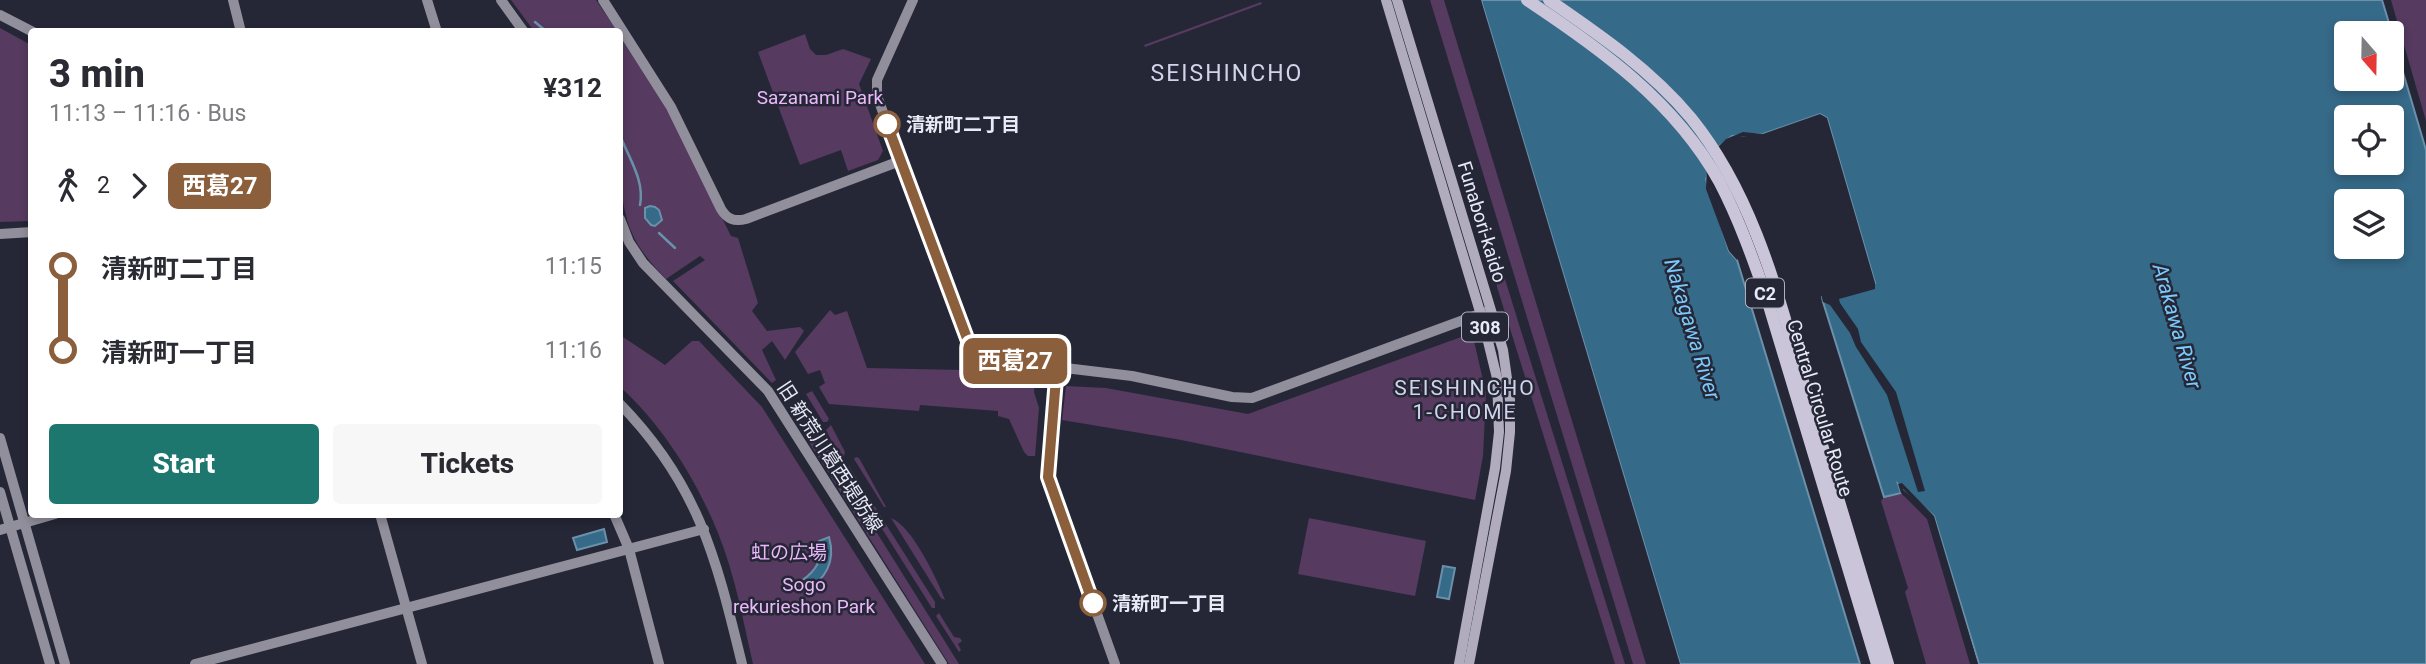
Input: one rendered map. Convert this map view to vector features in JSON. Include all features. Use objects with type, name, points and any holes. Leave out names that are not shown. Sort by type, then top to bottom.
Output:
[{"type":"highway","name":"Central Circular Route","points":[[1527,0],[1609,57],[1648,92],[1681,127],[1717,179],[1747,242],[1767,299],[1877,664]]},
{"type":"highway","name":"Central Circular Route","points":[[1549,0],[1618,47],[1658,82],[1711,145],[1734,183],[1758,237],[1782,311],[1888,664]]},
{"type":"main road","name":"Funabori-kaido","points":[[1386,0],[1485,312],[1503,350],[1507,377],[1510,432],[1506,471],[1469,664]]},
{"type":"main road","name":"Funabori-kaido","points":[[1397,0],[1485,312],[1497,378],[1499,432],[1495,468],[1459,664]]},
{"type":"street","points":[[233,0],[241,28]]},
{"type":"street","points":[[428,0],[436,28]]},
{"type":"street","points":[[501,0],[521,28]]},
{"type":"street","points":[[603,0],[621,28]]},
{"type":"street","points":[[913,0],[877,80],[876,88],[971,349],[976,354],[990,359],[1132,376],[1232,397],[1252,398],[1485,312]]},
{"type":"street","points":[[0,15],[28,29]]},
{"type":"street","points":[[623,31],[671,107],[721,209],[730,219],[746,219],[900,160]]},
{"type":"street","name":"旧 新荒川葛西堤防線","points":[[623,227],[629,242],[643,263],[768,391],[942,664]]},
{"type":"street","points":[[0,234],[28,232]]},
{"type":"street","points":[[1057,366],[1048,477],[1115,664]]},
{"type":"street","points":[[623,408],[668,462],[682,483],[704,529],[721,577],[742,664]]},
{"type":"street","points":[[0,438],[65,664]]},
{"type":"street","points":[[0,492],[5,529],[50,664]]},
{"type":"street","points":[[5,529],[42,518]]},
{"type":"street","points":[[381,518],[422,664]]},
{"type":"street","points":[[616,518],[629,549],[659,664]]},
{"type":"street","points":[[195,664],[704,529]]},
{"type":"green space","points":[[511,0],[596,0],[615,28],[532,28]]},
{"type":"green space","points":[[1430,0],[1444,0],[1646,664],[1633,664]]},
{"type":"green space","points":[[2391,0],[2426,0],[2426,121],[2404,45],[2404,21],[2397,21]]},
{"type":"green space","points":[[1261,2],[1262,4],[1145,47],[1144,45]]},
{"type":"green space","points":[[0,28],[28,43],[28,221],[0,222]]},
{"type":"green space","name":"Sazanami Park","points":[[805,34],[810,49],[816,55],[826,55],[843,49],[871,59],[859,84],[883,151],[878,160],[848,171],[841,150],[800,165],[758,52]]},
{"type":"green space","points":[[623,41],[672,118],[731,236],[738,238],[758,303],[752,311],[767,331],[800,327],[804,331],[785,360],[772,341],[762,350],[776,380],[772,383],[673,281],[705,260],[700,256],[666,279],[634,238],[625,210]]},
{"type":"green space","points":[[1498,257],[1625,664],[1615,664],[1497,287],[1493,258]]},
{"type":"green space","points":[[830,310],[835,315],[847,311],[867,368],[963,370],[1035,378],[1034,392],[1039,408],[1035,456],[1028,456],[1024,452],[1009,419],[998,416],[998,411],[920,405],[919,411],[829,404],[819,387],[825,383],[820,370],[808,374],[795,352]]},
{"type":"green space","points":[[1464,336],[1474,341],[1486,393],[1483,456],[1475,500],[1176,439],[1062,420],[1066,386],[1106,388],[1248,414]]},
{"type":"green space","name":"Sogo rekurieshon Park","points":[[623,337],[665,365],[692,341],[699,341],[762,407],[925,664],[753,664],[729,565],[700,493],[677,454],[623,390]]},
{"type":"green space","points":[[812,391],[829,419],[827,422],[823,422],[806,394]]},
{"type":"green space","points":[[817,425],[842,477],[959,664],[949,664],[805,436]]},
{"type":"green space","points":[[831,425],[845,452],[843,459],[826,430]]},
{"type":"green space","points":[[859,458],[886,507],[854,459]]},
{"type":"green space","points":[[846,465],[935,602],[935,608],[932,608],[845,470]]},
{"type":"green space","points":[[1901,493],[1927,519],[1970,664],[1926,664],[1905,592],[1908,588],[1881,501],[1884,497]]},
{"type":"green space","points":[[891,518],[907,531],[915,542],[945,600],[941,598]]},
{"type":"green space","points":[[1309,518],[1426,541],[1415,596],[1298,574]]},
{"type":"green space","points":[[939,613],[954,637],[962,641],[958,644],[961,650],[959,652],[936,616]]},
{"type":"water","points":[[1481,0],[2382,0],[2388,21],[2334,21],[2334,91],[2404,91],[2404,76],[2426,150],[2426,664],[1979,664],[1934,516],[1898,484],[1901,493],[1884,497],[1823,302],[1822,297],[1875,283],[1827,118],[1820,114],[1763,134],[1732,136],[1718,147],[1706,179],[1729,251],[1737,260],[1860,664],[1680,664]]},
{"type":"water","points":[[650,206],[659,210],[662,220],[655,226],[645,218],[645,208]]},
{"type":"water","points":[[604,529],[607,542],[577,550],[573,538]]},
{"type":"water","points":[[829,537],[831,554],[827,569],[812,587],[804,591],[801,581],[811,573],[820,559],[819,541]]},
{"type":"water","points":[[1443,566],[1455,568],[1449,599],[1437,597]]},
{"type":"pier","points":[[1477,0],[1481,0],[1680,664],[1677,664]]},
{"type":"pier","points":[[1820,114],[1827,118],[1875,283],[1875,289],[1839,299],[1840,303],[1858,329],[1861,342],[1896,392],[1925,491],[1918,492],[1887,395],[1850,333],[1830,305],[1823,302],[1821,294],[1871,281],[1824,120],[1820,118],[1764,138],[1743,136],[1728,142],[1714,158],[1710,168],[1710,188],[1732,249],[1739,257],[1737,260],[1729,251],[1706,189],[1707,167],[1718,147],[1726,139],[1743,132],[1763,134]]},
{"type":"pier","points":[[1902,483],[1934,516],[1978,664],[1975,664],[1930,518],[1903,489],[1904,496],[1901,493],[1898,484]]},
{"type":"waterway","points":[[535,22],[542,28]]},
{"type":"waterway","points":[[623,142],[638,178],[640,205]]},
{"type":"waterway","points":[[659,233],[675,248]]},
{"type":"bus line","name":"西葛27","points":[[887,124],[971,349],[990,359],[1057,366],[1048,477],[1093,603]]},
{"type":"place","name":"清新町二丁目","points":[[887,124]]},
{"type":"place","name":"清新町一丁目","points":[[1093,603]]},
{"type":"district","name":"SEISHINCHO","points":[[1227,73]]},
{"type":"district","name":"SEISHINCHO 1-CHOME","points":[[1465,400]]},
{"type":"water label","name":"Arakawa River","points":[[2177,326]]},
{"type":"water label","name":"Nakagawa River","points":[[1692,329]]},
{"type":"park label","name":"虹の広場","points":[[789,552]]}]
